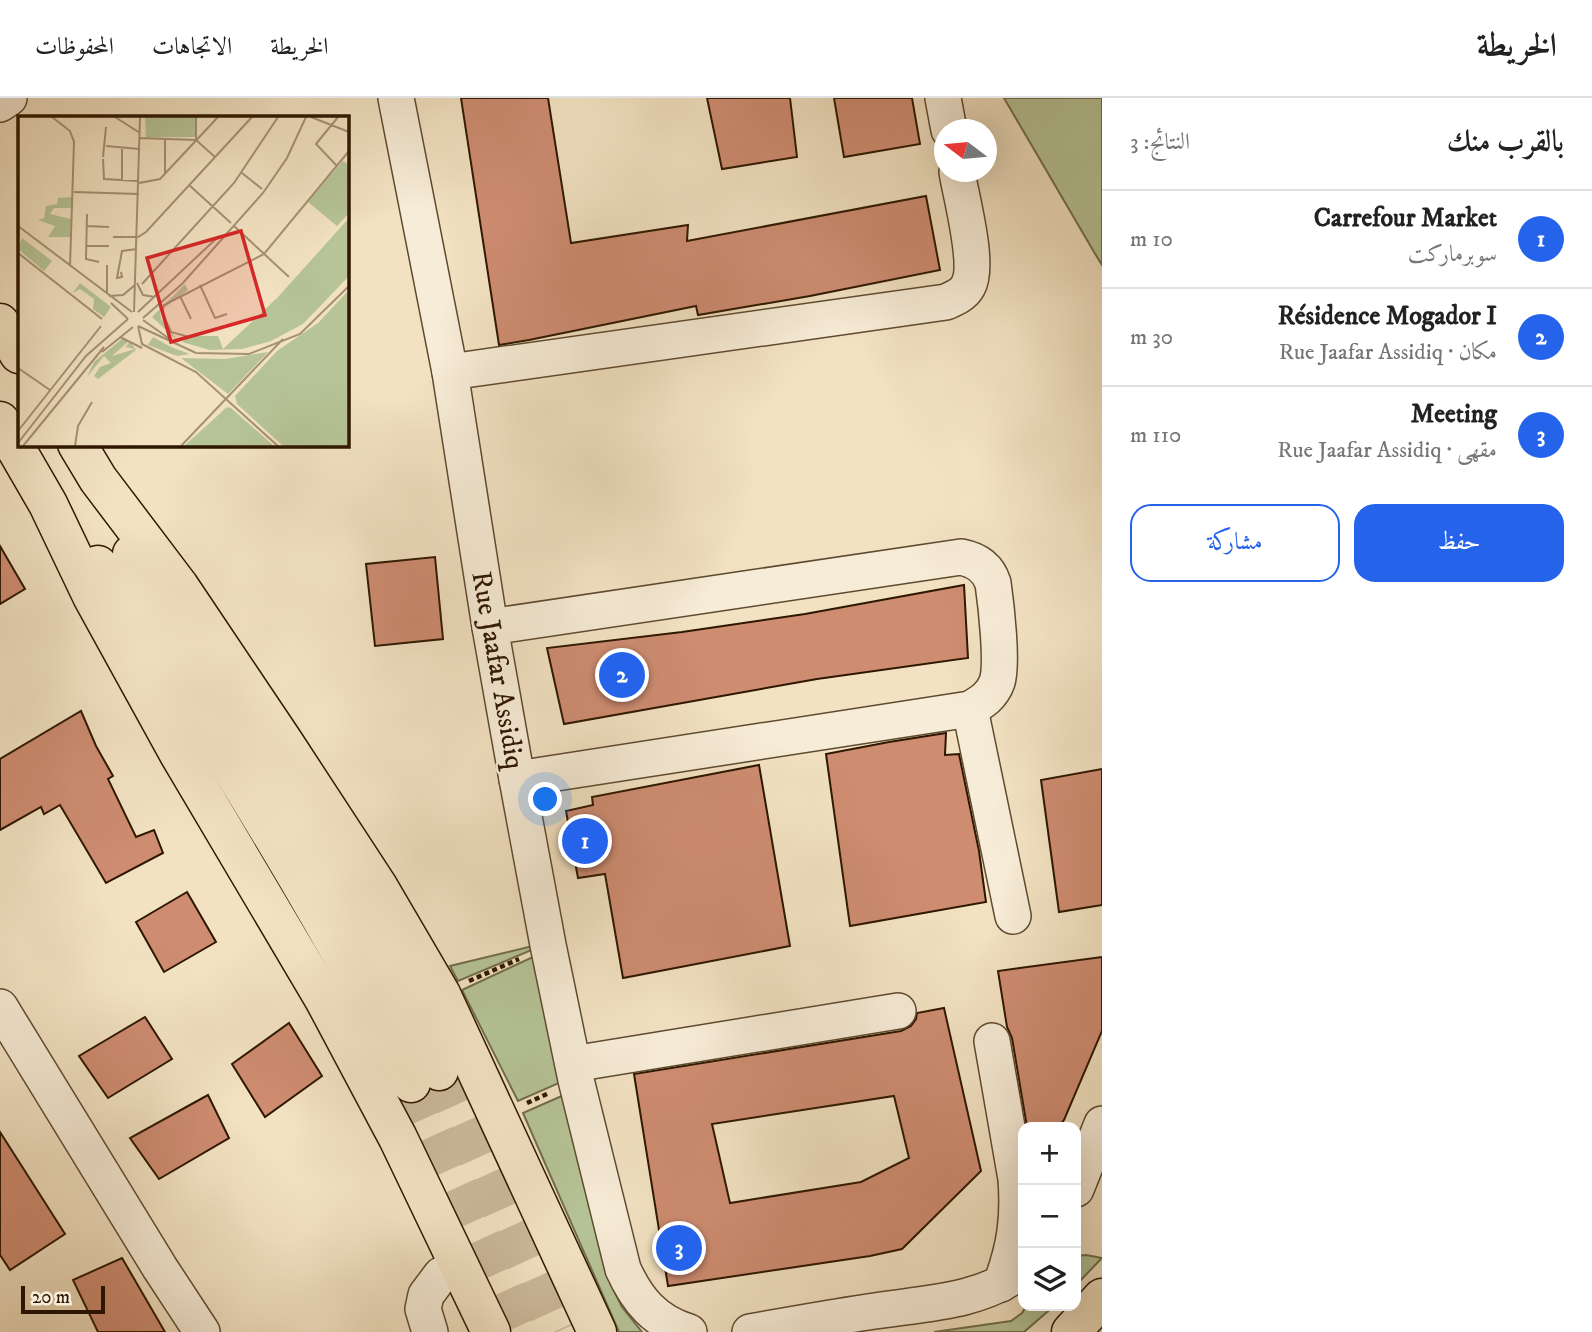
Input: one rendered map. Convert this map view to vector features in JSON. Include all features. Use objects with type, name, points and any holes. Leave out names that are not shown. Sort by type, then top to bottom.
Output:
[{"type":"main road","points":[[0,323],[18,352]]},
{"type":"main road","points":[[0,421],[48,504],[92,596],[172,743],[324,999],[398,1138],[491,1332]]},
{"type":"main road","points":[[48,504],[112,583],[254,803],[335,941],[425,1077],[405,1003],[369,936],[331,870],[160,605],[98,479],[78,446]]},
{"type":"main road","points":[[98,479],[180,586],[379,888],[441,994],[597,1332]]},
{"type":"main road","points":[[1070,1332],[1102,1298]]},
{"type":"street","points":[[0,104],[9,98]]},
{"type":"street","name":"Rue Jaafar Assidiq","points":[[396,98],[450,372],[517,779],[575,1072],[623,1269],[632,1289],[645,1306],[662,1320],[689,1332]]},
{"type":"street","points":[[943,98],[947,119]]},
{"type":"street","points":[[450,372],[946,302],[960,296],[969,285],[972,273],[973,258],[959,182]]},
{"type":"street","points":[[491,627],[961,558],[977,562],[990,574],[995,594],[999,669],[996,683],[983,702],[970,709],[517,779]]},
{"type":"street","points":[[970,709],[1013,916]]},
{"type":"street","points":[[0,1007],[202,1332]]},
{"type":"street","points":[[575,1072],[898,1011]]},
{"type":"street","points":[[992,1041],[1018,1170]]},
{"type":"street","points":[[1078,1185],[1102,1124]]},
{"type":"street","points":[[750,1332],[963,1298],[983,1292],[1012,1277],[1010,1260],[1015,1240],[1020,1185]]},
{"type":"street","points":[[430,1332],[423,1309],[426,1295],[441,1275],[460,1267]]},
{"type":"path","points":[[467,982],[513,962]]},
{"type":"path","points":[[498,1118],[575,1072]]},
{"type":"green space","points":[[1004,98],[1102,98],[1102,265],[1094,252]]},
{"type":"green space","points":[[533,946],[534,949],[458,981],[450,966]]},
{"type":"green space","points":[[535,956],[559,1083],[518,1101],[462,990]]},
{"type":"green space","points":[[564,1095],[611,1285],[622,1307],[642,1332],[619,1332],[523,1113]]},
{"type":"green space","points":[[1081,1256],[1102,1258],[1081,1280]]},
{"type":"green space","points":[[1048,1311],[1024,1332],[934,1332],[1011,1321],[1022,1313]]},
{"type":"building","points":[[461,98],[548,98],[571,243],[688,225],[687,241],[926,196],[940,270],[698,315],[696,306],[499,345]]},
{"type":"building","points":[[707,98],[790,98],[797,157],[722,169]]},
{"type":"building","points":[[834,98],[912,98],[920,144],[844,157]]},
{"type":"building","points":[[0,546],[25,589],[0,604]]},
{"type":"building","points":[[435,557],[443,639],[375,646],[366,564]]},
{"type":"building","points":[[964,585],[968,658],[817,679],[564,724],[547,648],[805,614]]},
{"type":"building","points":[[81,711],[113,776],[108,779],[136,837],[154,830],[163,853],[106,883],[60,805],[44,814],[41,807],[0,830],[0,759]]},
{"type":"building","points":[[946,733],[945,755],[959,754],[979,851],[986,902],[850,926],[826,754]]},
{"type":"building","points":[[759,765],[790,946],[623,978],[605,874],[578,878],[566,811],[593,805],[592,797]]},
{"type":"building","points":[[1102,769],[1102,905],[1059,912],[1041,780]]},
{"type":"building","points":[[187,892],[216,942],[164,972],[136,922]]},
{"type":"building","points":[[1102,957],[1102,1031],[1062,1122],[1026,1122],[998,971]]},
{"type":"building","points":[[944,1008],[981,1171],[902,1249],[668,1286],[634,1074],[901,1031],[911,1026],[917,1013]],"holes":[[[894,1096],[909,1158],[861,1182],[730,1203],[712,1124]]]},
{"type":"building","points":[[145,1017],[172,1059],[108,1098],[79,1056]]},
{"type":"building","points":[[289,1023],[322,1076],[265,1117],[232,1064]]},
{"type":"building","points":[[208,1095],[229,1138],[159,1179],[130,1138]]},
{"type":"building","points":[[0,1132],[65,1234],[10,1270],[0,1255]]},
{"type":"building","points":[[122,1258],[165,1332],[98,1332],[73,1280]]},
{"type":"tunnel","points":[[439,1071],[557,1332]]},
{"type":"tunnel","points":[[411,1083],[524,1332]]},
{"type":"place","name":"Résidence Mogador I","points":[[622,675]]},
{"type":"place","name":"Carrefour Market","points":[[585,841]]},
{"type":"place","name":"Meeting","points":[[679,1248]]}]
